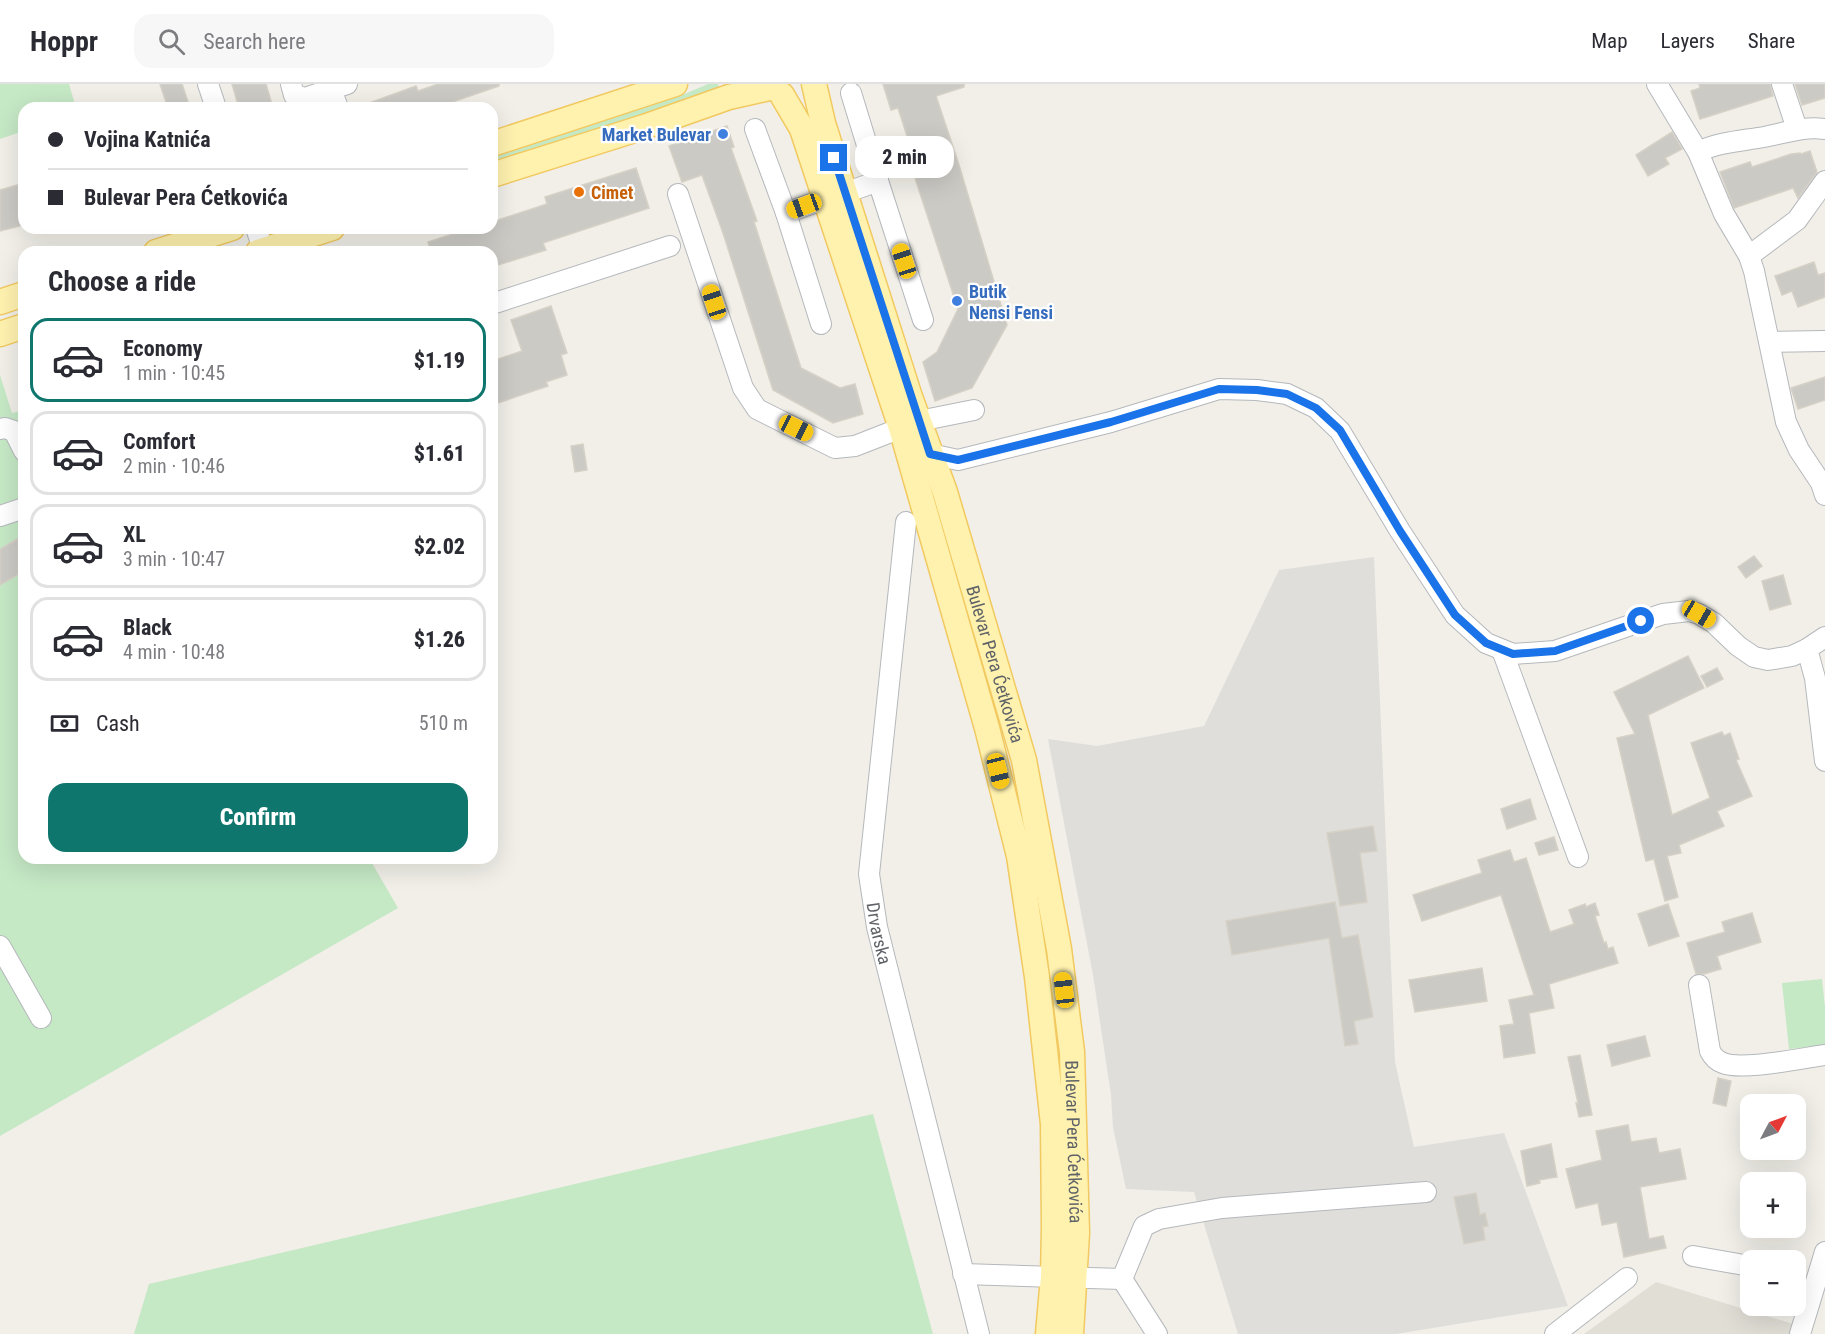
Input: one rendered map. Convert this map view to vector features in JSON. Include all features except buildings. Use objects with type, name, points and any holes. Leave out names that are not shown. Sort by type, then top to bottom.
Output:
[{"type":"main road","points":[[498,142],[675,84]]},
{"type":"main road","points":[[498,173],[644,127],[729,97],[772,89],[800,94],[813,84]]},
{"type":"main road","name":"Bulevar Pera Ćetkovića","points":[[813,84],[823,123],[835,196]]},
{"type":"main road","name":"Bulevar Pera Ćetkovića","points":[[772,89],[801,129],[835,196],[910,425],[1019,856],[1037,978],[1053,1124],[1064,1277],[1071,1334]]},
{"type":"main road","points":[[175,246],[213,234]]},
{"type":"main road","points":[[260,246],[308,234]]},
{"type":"main road","points":[[0,302],[18,296]]},
{"type":"main road","points":[[0,334],[18,328]]},
{"type":"main road","name":"Bulevar Pera Ćetkovića","points":[[910,425],[930,454],[945,492],[1024,760],[1059,949],[1072,1052],[1077,1233],[1048,1334]]},
{"type":"street","points":[[208,84],[214,102]]},
{"type":"street","points":[[1657,84],[1698,152],[1725,214],[1749,256],[1789,429],[1799,450],[1824,487]]},
{"type":"street","points":[[1782,84],[1797,129]]},
{"type":"street","points":[[298,91],[339,87],[338,102]]},
{"type":"street","points":[[851,93],[923,320]]},
{"type":"street","points":[[755,129],[786,213],[821,324]]},
{"type":"street","points":[[1698,152],[1725,143],[1797,129],[1825,129]]},
{"type":"street","points":[[786,213],[878,181]]},
{"type":"street","points":[[1749,256],[1797,220],[1825,181]]},
{"type":"street","points":[[678,194],[743,388],[757,409],[835,448],[855,446],[910,425],[974,410]]},
{"type":"street","points":[[498,302],[670,246]]},
{"type":"street","points":[[1770,342],[1825,341]]},
{"type":"street","points":[[930,454],[958,460],[1111,422],[1219,389],[1287,394],[1316,408],[1340,430],[1400,531],[1455,615],[1486,643],[1513,654],[1555,651],[1663,614],[1689,611],[1714,623],[1738,646],[1754,657],[1768,660],[1792,656],[1807,650],[1825,637]]},
{"type":"street","points":[[0,429],[14,431],[18,439]]},
{"type":"street","points":[[0,516],[18,510]]},
{"type":"street","name":"Drvarska","points":[[906,522],[869,874],[870,888],[877,927],[979,1334]]},
{"type":"street","points":[[1503,650],[1578,857]]},
{"type":"street","points":[[1807,650],[1815,678],[1825,761]]},
{"type":"street","points":[[0,946],[40,1018]]},
{"type":"street","points":[[1699,985],[1713,1058],[1723,1063],[1743,1065],[1825,1055]]},
{"type":"street","points":[[1122,1279],[1144,1226],[1159,1219],[1222,1208],[1426,1192]]},
{"type":"street","points":[[1800,1334],[1825,1252]]},
{"type":"street","points":[[1693,1256],[1740,1264]]},
{"type":"street","points":[[963,1274],[1122,1279]]},
{"type":"street","points":[[1555,1334],[1627,1278]]},
{"type":"street","points":[[1122,1279],[1157,1334]]},
{"type":"street","points":[[1806,1306],[1808,1310]]},
{"type":"shaded area","points":[[1374,557],[1395,1062],[1414,1147],[1504,1133],[1568,1306],[1396,1334],[1238,1334],[1194,1192],[1126,1189],[1113,1127],[1111,1095],[1093,975],[1048,739],[1097,746],[1204,726],[1279,570]]},
{"type":"shaded area","points":[[1656,1282],[1740,1308],[1740,1316],[1767,1316],[1803,1327],[1800,1334],[1584,1334]]},
{"type":"green space","points":[[0,84],[69,84],[74,102],[18,102],[18,133],[0,139]]},
{"type":"green space","points":[[708,84],[718,84],[721,94],[498,165],[498,156]]},
{"type":"green space","points":[[0,375],[12,413],[18,412],[18,864],[372,864],[398,908],[0,1136]]},
{"type":"green space","points":[[1822,979],[1825,1046],[1789,1049],[1782,983]]},
{"type":"green space","points":[[873,1114],[933,1334],[134,1334],[149,1284]]},
{"type":"place","name":"Market Bulevar","points":[[723,134]]},
{"type":"place","name":"Cimet","points":[[579,192]]},
{"type":"place","name":"Butik Nensi Fensi","points":[[957,301]]},
{"type":"route","points":[[834,158],[930,454],[958,460],[1111,422],[1219,389],[1287,394],[1316,408],[1340,430],[1400,531],[1455,615],[1486,643],[1513,654],[1555,651],[1641,621]]}]
